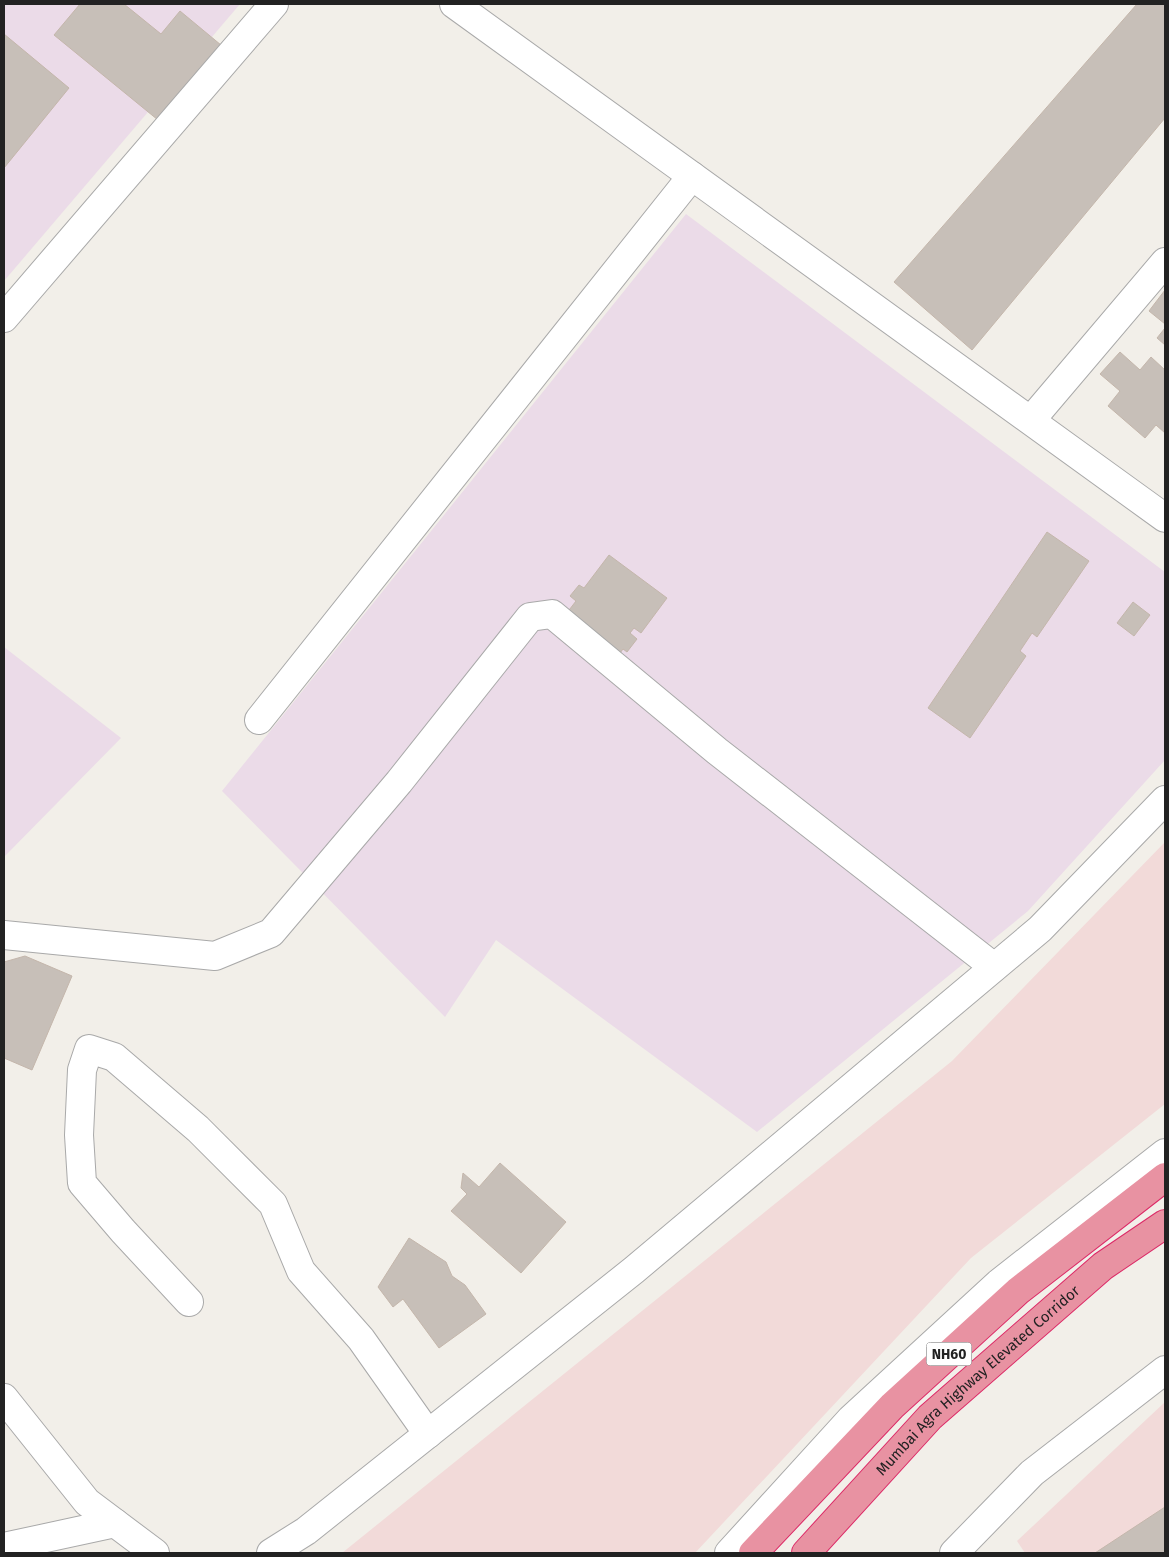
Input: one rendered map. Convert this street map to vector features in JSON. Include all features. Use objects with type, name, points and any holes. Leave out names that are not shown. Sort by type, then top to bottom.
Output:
[{"type":"highway","name":"NH60","points":[[753,1553],[892,1406],[948,1354],[1018,1291],[1165,1177]]},
{"type":"highway","name":"Mumbai Agra Highway Elevated Corridor","points":[[806,1553],[930,1416],[1103,1266],[1165,1224]]},
{"type":"street","points":[[4,318],[274,4]]},
{"type":"street","points":[[454,4],[1165,518]]},
{"type":"street","points":[[259,720],[692,176]]},
{"type":"street","points":[[1030,420],[1165,262]]},
{"type":"street","points":[[4,935],[215,956],[271,933],[398,782],[530,617],[552,614],[717,751],[994,967]]},
{"type":"street","points":[[271,1553],[306,1531],[634,1270],[1040,929],[1165,800]]},
{"type":"street","points":[[189,1302],[123,1231],[82,1183],[79,1135],[82,1070],[89,1049],[114,1057],[198,1129],[273,1204],[301,1271],[361,1339],[428,1434]]},
{"type":"street","points":[[729,1553],[851,1419],[998,1282],[1165,1153]]},
{"type":"street","points":[[954,1553],[1032,1473],[1165,1370]]},
{"type":"street","points":[[4,1398],[87,1502],[155,1553]]},
{"type":"street","points":[[4,1547],[115,1523]]},
{"type":"shaded area","points":[[4,4],[240,4],[4,281]]},
{"type":"shaded area","points":[[686,214],[1165,572],[1165,760],[1028,911],[757,1132],[496,940],[445,1017],[222,791]]},
{"type":"shaded area","points":[[4,647],[121,738],[4,857]]},
{"type":"shaded area","points":[[1165,842],[1165,1104],[971,1258],[695,1553],[342,1553],[952,1061]]},
{"type":"shaded area","points":[[1165,1402],[1165,1553],[1025,1553],[1017,1541]]},
{"type":"building","points":[[80,4],[124,4],[161,34],[180,11],[221,45],[158,120],[54,35]]},
{"type":"building","points":[[1137,4],[1165,4],[1165,118],[972,350],[894,282]]},
{"type":"building","points":[[4,34],[69,88],[4,168]]},
{"type":"building","points":[[1165,290],[1165,324],[1149,311]]},
{"type":"building","points":[[1165,328],[1165,345],[1157,338]]},
{"type":"building","points":[[1120,352],[1140,370],[1151,357],[1165,370],[1165,433],[1156,425],[1145,438],[1108,406],[1120,391],[1100,374]]},
{"type":"building","points":[[1047,532],[1089,561],[1037,637],[1032,633],[1020,651],[1026,656],[970,738],[928,708]]},
{"type":"building","points":[[609,555],[667,598],[641,633],[634,628],[630,633],[637,639],[627,652],[623,649],[617,657],[563,618],[576,601],[570,596],[579,585],[584,588]]},
{"type":"building","points":[[1133,602],[1150,615],[1134,636],[1117,623]]},
{"type":"building","points":[[25,956],[72,976],[32,1070],[4,1058],[4,962]]},
{"type":"building","points":[[500,1163],[566,1222],[521,1273],[451,1211],[467,1194],[461,1188],[463,1173],[479,1187]]},
{"type":"building","points":[[409,1238],[446,1262],[452,1276],[465,1285],[486,1314],[439,1348],[403,1299],[393,1307],[378,1287]]},
{"type":"building","points":[[1165,1507],[1165,1553],[1095,1553]]}]
